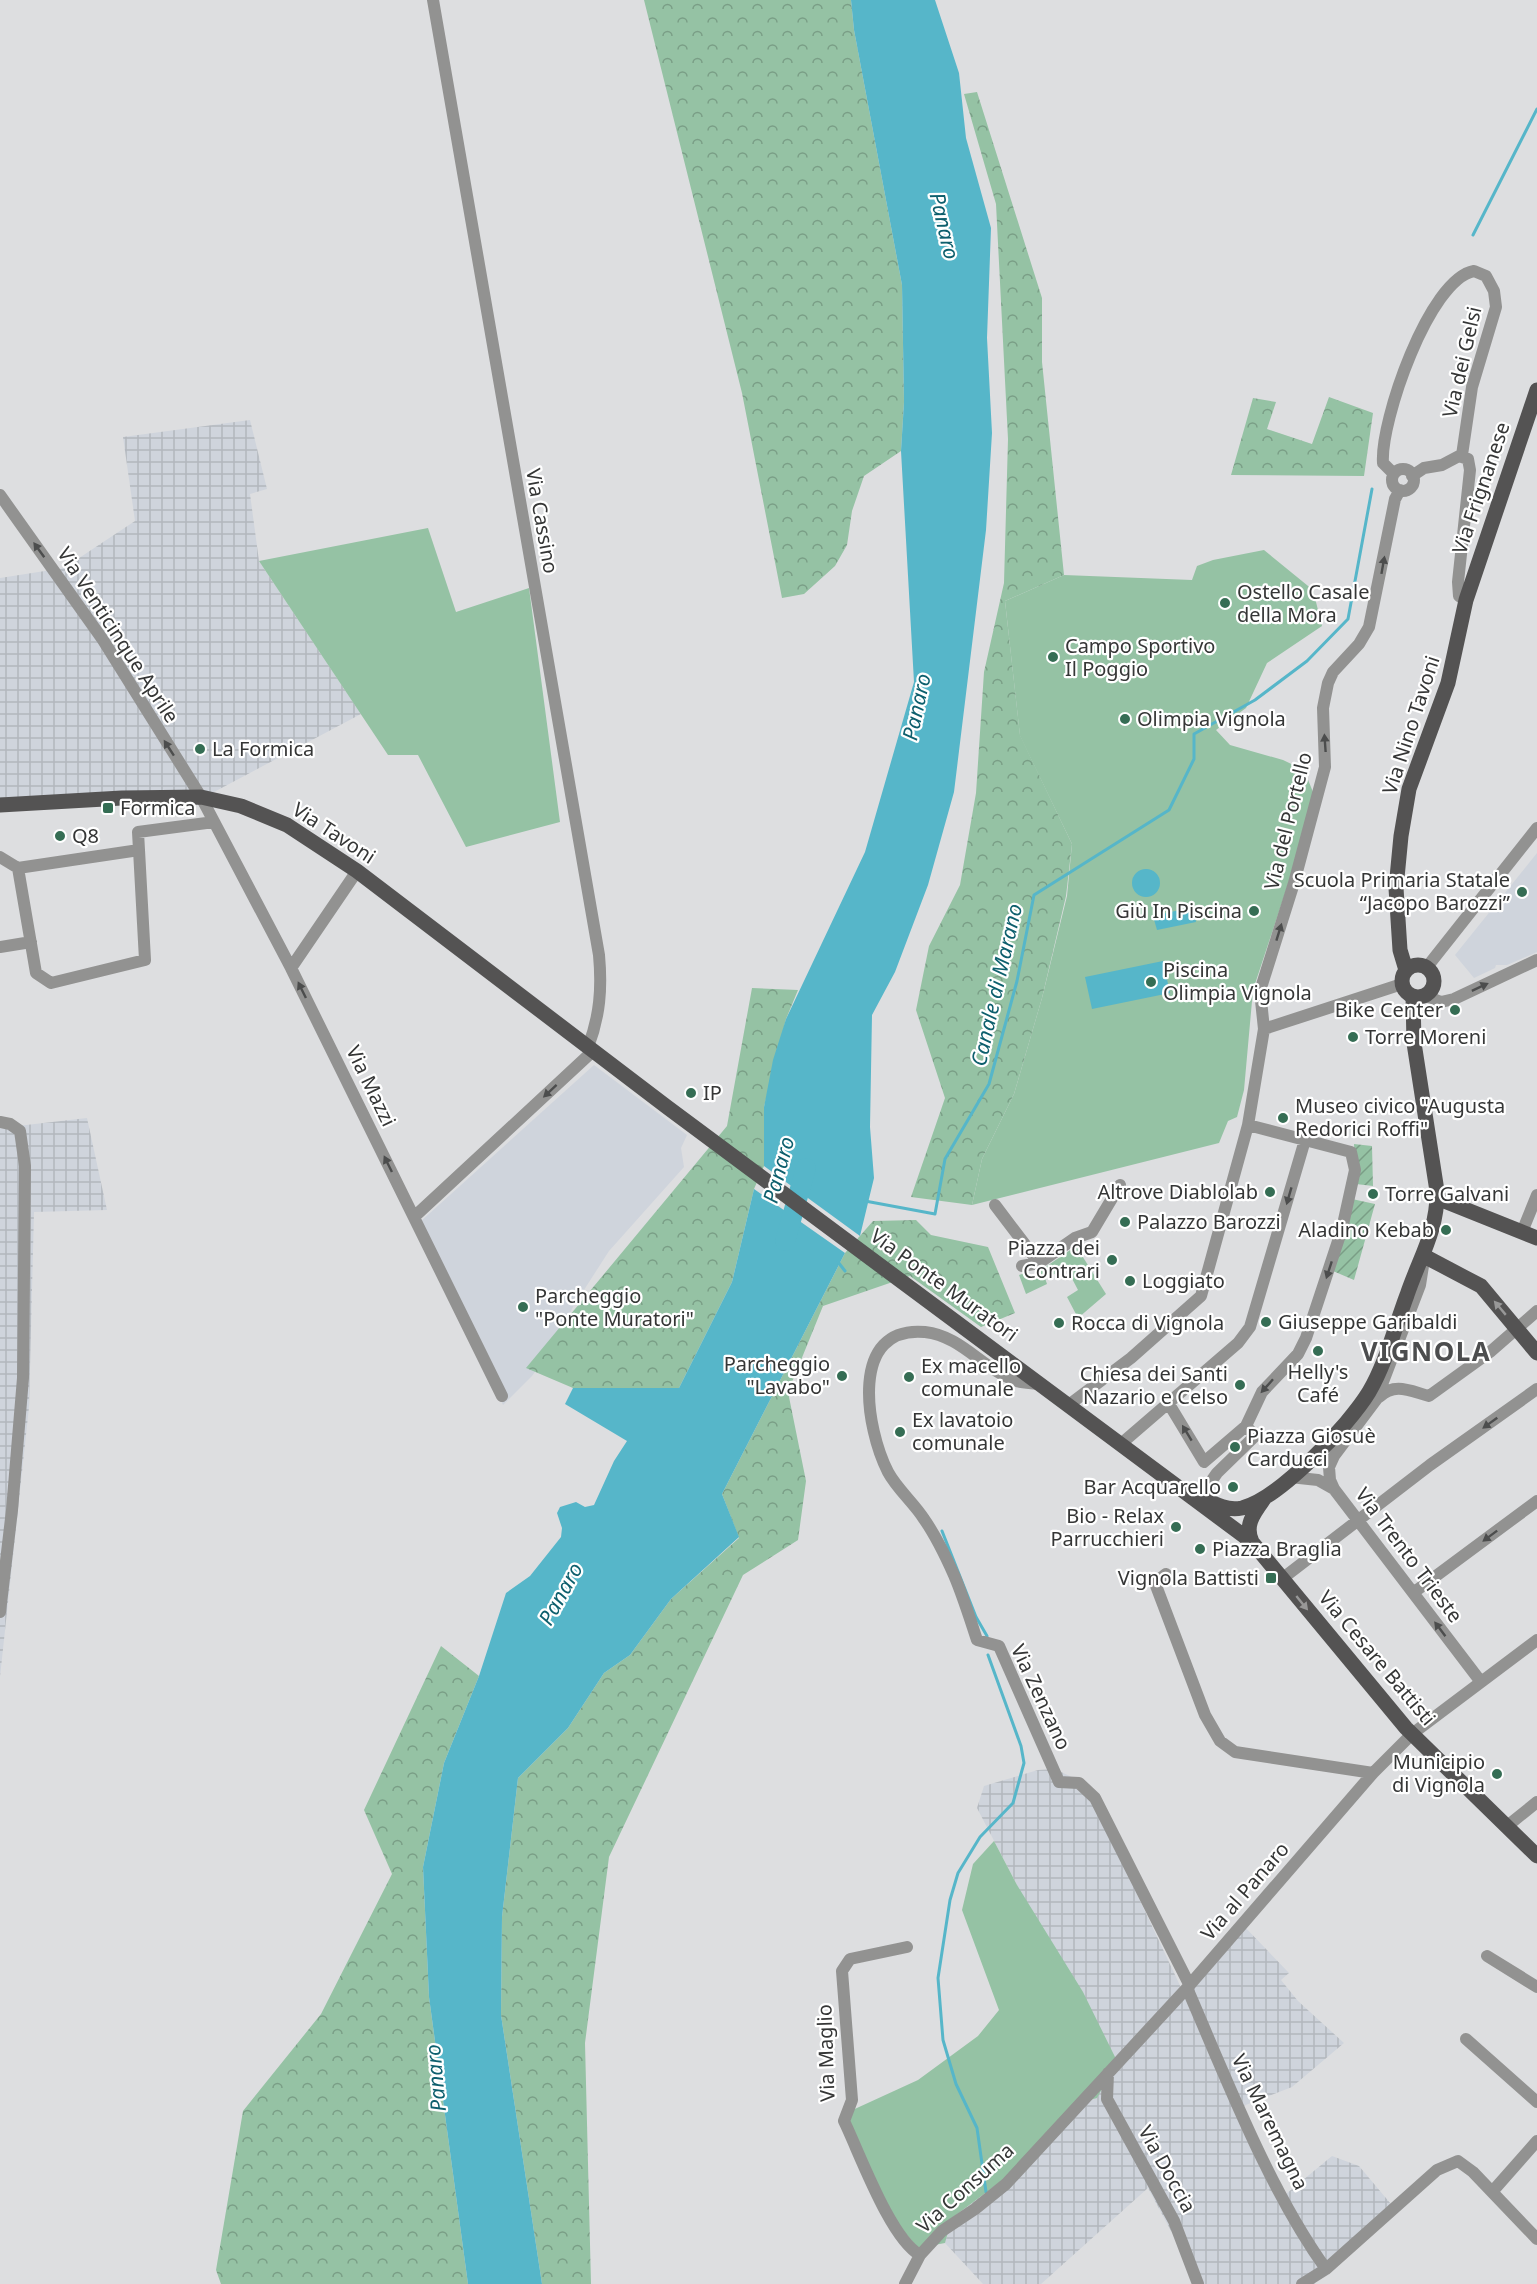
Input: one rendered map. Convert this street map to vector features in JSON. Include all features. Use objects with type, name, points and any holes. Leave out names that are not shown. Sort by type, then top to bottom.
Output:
[{"type":"main road","name":"Via Frignanese","points":[[1466,600],[1537,390]]},
{"type":"main road","name":"Via Nino Tavoni","points":[[1404,977],[1397,907],[1401,836],[1413,775],[1453,665],[1466,600]]},
{"type":"main road","name":"Via Tavoni","points":[[0,804],[201,797],[241,806],[287,825],[357,871],[706,1135]]},
{"type":"main road","points":[[1185,1490],[1221,1507],[1231,1509],[1241,1508],[1263,1499],[1290,1477],[1346,1423],[1368,1393],[1411,1282],[1424,1256],[1435,1220],[1437,1198],[1414,1043],[1419,996],[1434,982],[1432,973],[1427,967],[1416,964],[1404,977],[1406,992],[1419,996]]},
{"type":"main road","name":"Via Ponte Muratori","points":[[706,1135],[1185,1490]]},
{"type":"main road","points":[[1437,1198],[1537,1238]]},
{"type":"main road","points":[[1424,1256],[1481,1286],[1537,1353]]},
{"type":"main road","name":"Via Cesare Battisti","points":[[1185,1490],[1252,1542],[1412,1734],[1537,1856]]},
{"type":"main road","points":[[1252,1542],[1248,1533],[1249,1525],[1263,1499]]},
{"type":"street","name":"Via Cassino","points":[[433,0],[599,955],[602,991],[591,1049]]},
{"type":"street","name":"Via dei Gelsi","points":[[1394,474],[1383,463],[1383,447],[1408,359],[1419,333],[1453,284],[1461,276],[1474,271],[1486,276],[1494,291],[1496,307],[1474,380],[1462,455]]},
{"type":"street","points":[[1413,476],[1402,469],[1394,474],[1393,484],[1400,490],[1410,487],[1413,476],[1424,468],[1442,465],[1462,455],[1468,459],[1470,470],[1458,592],[1466,600]]},
{"type":"street","name":"Via del Portello","points":[[1070,1404],[1131,1358],[1201,1296],[1248,1125],[1263,1029],[1260,991],[1294,883],[1325,767],[1323,708],[1328,683],[1333,672],[1359,644],[1370,627],[1395,499],[1400,490]]},
{"type":"street","name":"Via Venticinque Aprile","points":[[0,495],[103,640],[201,797]]},
{"type":"street","name":"Via Mazzi","points":[[201,797],[291,968],[502,1396]]},
{"type":"street","points":[[18,868],[36,973],[51,982],[145,960],[138,832],[214,822]]},
{"type":"street","points":[[1427,967],[1537,828]]},
{"type":"street","points":[[0,857],[18,868],[139,850]]},
{"type":"street","points":[[291,968],[357,871]]},
{"type":"street","points":[[0,947],[31,942]]},
{"type":"street","points":[[1419,996],[1441,1002],[1454,999],[1537,960]]},
{"type":"street","points":[[1263,1029],[1404,977]]},
{"type":"street","points":[[414,1217],[591,1049]]},
{"type":"street","points":[[0,1122],[10,1124],[20,1131],[25,1166],[23,1378],[12,1510],[0,1612]]},
{"type":"street","points":[[1169,1404],[1204,1462],[1246,1426],[1262,1392],[1298,1354],[1342,1229],[1355,1170],[1351,1152],[1248,1125]]},
{"type":"street","points":[[1122,1443],[1238,1343],[1250,1327],[1305,1140]]},
{"type":"street","points":[[1022,1266],[1039,1263],[1075,1238],[1092,1232],[1120,1185]]},
{"type":"street","points":[[1522,1232],[1537,1195]]},
{"type":"street","points":[[995,1205],[1039,1263]]},
{"type":"street","points":[[1376,1400],[1420,1285],[1424,1256]]},
{"type":"street","points":[[1334,1489],[1330,1480],[1329,1467],[1334,1456],[1376,1400],[1388,1389],[1397,1387],[1429,1396],[1490,1352],[1537,1311]]},
{"type":"street","name":"Via Zenzano","points":[[1043,1385],[1016,1381],[956,1343],[924,1332],[892,1338],[881,1346],[874,1359],[869,1389],[869,1413],[888,1472],[925,1519],[954,1576],[977,1640],[999,1646],[1059,1782],[1078,1783],[1095,1798],[1188,1986]]},
{"type":"street","points":[[1283,1578],[1537,1389]]},
{"type":"street","points":[[1201,1496],[1217,1473],[1255,1436],[1246,1426]]},
{"type":"street","name":"Via Trento Trieste","points":[[1290,1477],[1318,1480],[1334,1489],[1481,1682]]},
{"type":"street","points":[[1413,1593],[1537,1501]]},
{"type":"street","points":[[1166,1574],[1155,1583],[1183,1663],[1205,1715],[1220,1742],[1235,1752],[1372,1773]]},
{"type":"street","name":"Via al Panaro","points":[[1108,2073],[1188,1986],[1372,1773],[1412,1734],[1537,1640]]},
{"type":"street","points":[[1506,1827],[1537,1802]]},
{"type":"street","name":"Via Maglio","points":[[907,1947],[850,1959],[842,1971],[852,2100],[844,2121],[892,2222],[909,2248],[920,2255]]},
{"type":"street","points":[[1487,1956],[1537,1987]]},
{"type":"street","name":"Via Maremagna","points":[[1188,1986],[1263,2157],[1307,2242],[1326,2269]]},
{"type":"street","points":[[1466,2039],[1537,2102]]},
{"type":"street","name":"Via Consuma","points":[[905,2284],[920,2255],[942,2231],[975,2210],[1006,2184],[1108,2073]]},
{"type":"street","name":"Via Doccia","points":[[1108,2073],[1107,2098],[1174,2221],[1198,2284]]},
{"type":"street","points":[[1492,2192],[1537,2140]]},
{"type":"street","points":[[1302,2284],[1326,2269],[1437,2169],[1458,2161],[1473,2172],[1537,2240]]},
{"type":"shaded area","points":[[250,420],[267,489],[250,494],[259,561],[361,714],[197,801],[0,809],[0,578],[64,568],[135,521],[123,437]]},
{"type":"shaded area","name":"Scuola Primaria Statale “Jacopo Barozzi”","points":[[1537,853],[1537,952],[1507,965],[1496,965],[1495,968],[1474,978],[1455,955]]},
{"type":"shaded area","points":[[594,1065],[687,1135],[681,1148],[684,1167],[609,1251],[573,1307],[564,1324],[561,1336],[532,1376],[503,1405],[430,1249],[420,1222]]},
{"type":"shaded area","points":[[87,1118],[107,1210],[34,1212],[29,1407],[0,1677],[0,1128]]},
{"type":"shaded area","points":[[1055,1769],[1080,1781],[1103,1822],[1184,1994],[1240,1922],[1289,1973],[1281,1980],[1298,2001],[1344,2043],[1292,2087],[1238,2108],[1280,2199],[1332,2156],[1359,2166],[1396,2210],[1314,2284],[1199,2284],[1188,2256],[1171,2231],[1148,2188],[1041,2284],[983,2284],[945,2243],[952,2218],[1020,2167],[1017,1885],[977,1808],[984,1786],[1038,1770]]},
{"type":"green space","points":[[644,0],[851,0],[854,30],[902,285],[904,402],[901,451],[864,476],[852,511],[847,545],[835,566],[804,594],[782,598],[742,393]]},
{"type":"green space","points":[[977,92],[1042,298],[1042,362],[1064,575],[1005,601],[1020,735],[1072,844],[1066,896],[1042,998],[1014,1094],[982,1159],[972,1205],[911,1197],[945,1098],[916,1010],[929,946],[960,885],[976,793],[984,672],[1004,583],[1008,439],[996,204],[964,94]]},
{"type":"green space","points":[[1329,397],[1373,413],[1364,476],[1231,475],[1253,398],[1276,402],[1267,429],[1312,444]]},
{"type":"green space","points":[[428,528],[456,612],[529,588],[560,822],[466,847],[418,755],[388,755],[259,561]]},
{"type":"green space","points":[[1264,550],[1313,590],[1322,626],[1267,663],[1246,708],[1216,730],[1230,745],[1283,760],[1304,770],[1313,792],[1299,851],[1253,990],[1244,1090],[1237,1117],[1228,1121],[1219,1143],[972,1205],[982,1159],[1014,1094],[1042,998],[1067,896],[1072,844],[1020,736],[1005,601],[1064,575],[1192,580],[1197,566],[1213,560]]},
{"type":"green space","points":[[752,988],[798,990],[786,1019],[764,1107],[764,1166],[754,1189],[732,1282],[679,1388],[573,1388],[526,1368],[727,1126]]},
{"type":"green space","points":[[1354,1144],[1372,1146],[1373,1186],[1356,1184]]},
{"type":"green space","points":[[1352,1199],[1375,1204],[1354,1280],[1333,1271]]},
{"type":"green space","points":[[916,1220],[931,1235],[988,1247],[1015,1313],[981,1327],[910,1276],[823,1306],[788,1392],[806,1481],[798,1540],[743,1575],[609,1857],[585,2043],[591,2284],[542,2284],[501,2015],[502,1917],[518,1778],[568,1728],[604,1673],[630,1655],[671,1599],[739,1538],[722,1494],[845,1253],[873,1221]]},
{"type":"green space","points":[[1076,1246],[1106,1294],[1078,1318],[1067,1297],[1078,1290],[1067,1269],[1045,1278],[1047,1284],[1026,1294],[1019,1275],[1028,1272],[1031,1277]]},
{"type":"green space","points":[[441,1646],[479,1676],[444,1763],[423,1867],[429,1997],[468,2284],[221,2284],[216,2270],[243,2111],[321,2014],[392,1874],[364,1810]]},
{"type":"green space","points":[[994,1841],[1017,1885],[1083,1992],[1117,2061],[1097,2098],[1082,2102],[1020,2167],[952,2218],[945,2243],[918,2248],[873,2195],[846,2113],[918,2080],[978,2036],[999,2010],[962,1910],[973,1864]]},
{"type":"water","points":[[851,0],[935,0],[959,73],[966,138],[991,228],[987,338],[992,433],[986,530],[954,792],[928,885],[895,972],[872,1015],[870,1127],[874,1178],[860,1236],[764,1166],[764,1107],[773,1060],[786,1019],[865,852],[914,682],[901,451],[904,402],[902,285],[854,30]]},
{"type":"water","points":[[1146,869],[1156,873],[1160,883],[1156,893],[1146,897],[1136,893],[1132,883],[1136,873]]},
{"type":"water","points":[[1193,907],[1196,922],[1157,930],[1153,916]]},
{"type":"water","points":[[1163,961],[1170,993],[1092,1009],[1085,977]]},
{"type":"water","points":[[754,1189],[845,1253],[722,1494],[739,1537],[671,1599],[630,1655],[604,1673],[568,1728],[518,1778],[502,1917],[501,2015],[542,2284],[468,2284],[429,1997],[423,1867],[444,1763],[479,1676],[506,1593],[530,1576],[561,1537],[562,1528],[557,1513],[560,1507],[576,1502],[585,1507],[594,1505],[614,1461],[627,1441],[565,1404],[573,1388],[679,1388],[732,1282]]},
{"type":"waterway","name":"Canale di Marano","points":[[1473,235],[1537,109]]},
{"type":"waterway","name":"Canale di Marano","points":[[865,1201],[935,1214],[945,1159],[989,1084],[1017,981],[1034,895],[1169,810],[1194,759],[1194,734],[1255,700],[1307,661],[1348,619],[1372,489]]},
{"type":"waterway","name":"Panaro","points":[[785,1241],[806,1168]]},
{"type":"waterway","points":[[838,1262],[845,1271]]},
{"type":"waterway","points":[[942,1531],[976,1617],[987,1636]]},
{"type":"waterway","points":[[986,2192],[977,2128],[956,2084],[943,2040],[938,1978],[950,1900],[958,1873],[980,1837],[1013,1803],[1024,1763],[1021,1746],[988,1655]]},
{"type":"place","name":"Ostello Casale della Mora","points":[[1225,603]]},
{"type":"place","name":"Campo Sportivo Il Poggio","points":[[1053,657]]},
{"type":"place","name":"Olimpia Vignola","points":[[1125,719]]},
{"type":"place","name":"La Formica","points":[[200,749]]},
{"type":"place","name":"Formica","points":[[108,808]]},
{"type":"place","name":"Q8","points":[[60,836]]},
{"type":"place","name":"Scuola Primaria Statale “Jacopo Barozzi”","points":[[1522,892]]},
{"type":"place","name":"Giù In Piscina","points":[[1254,911]]},
{"type":"place","name":"Piscina Olimpia Vignola","points":[[1151,982]]},
{"type":"place","name":"Bike Center","points":[[1455,1010]]},
{"type":"place","name":"Torre Moreni","points":[[1353,1037]]},
{"type":"place","name":"IP","points":[[691,1093]]},
{"type":"place","name":"Museo civico \"Augusta Redorici Roffi\"","points":[[1283,1118]]},
{"type":"place","name":"Altrove Diablolab","points":[[1270,1192]]},
{"type":"place","name":"Torre Galvani","points":[[1373,1194]]},
{"type":"place","name":"Palazzo Barozzi","points":[[1125,1222]]},
{"type":"place","name":"Aladino Kebab","points":[[1446,1230]]},
{"type":"place","name":"Piazza dei Contrari","points":[[1112,1260]]},
{"type":"place","name":"Loggiato","points":[[1130,1281]]},
{"type":"place","name":"Parcheggio \"Ponte Muratori\"","points":[[523,1307]]},
{"type":"place","name":"Giuseppe Garibaldi","points":[[1266,1322]]},
{"type":"place","name":"Rocca di Vignola","points":[[1059,1323]]},
{"type":"place","name":"Helly's Café","points":[[1318,1351]]},
{"type":"place","name":"Parcheggio \"Lavabo\"","points":[[842,1376]]},
{"type":"place","name":"Ex macello comunale","points":[[909,1377]]},
{"type":"place","name":"Chiesa dei Santi Nazario e Celso","points":[[1240,1385]]},
{"type":"place","name":"Ex lavatoio comunale","points":[[900,1432]]},
{"type":"place","name":"Piazza Giosuè Carducci","points":[[1235,1447]]},
{"type":"place","name":"Bar Acquarello","points":[[1233,1487]]},
{"type":"place","name":"Bio - Relax Parrucchieri","points":[[1176,1527]]},
{"type":"place","name":"Piazza Braglia","points":[[1200,1549]]},
{"type":"place","name":"Vignola Battisti","points":[[1271,1578]]},
{"type":"place","name":"Municipio di Vignola","points":[[1497,1774]]},
{"type":"district","name":"VIGNOLA","points":[[1426,1352]]}]
